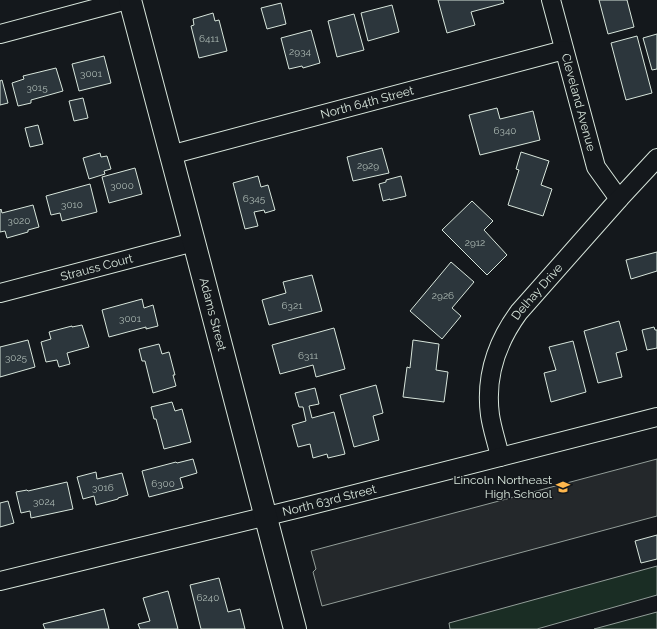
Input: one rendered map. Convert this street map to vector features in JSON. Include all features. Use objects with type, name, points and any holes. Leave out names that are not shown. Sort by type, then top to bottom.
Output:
[{"type":"main road","name":"Adams Street","points":[[130,0],[294,629]]},
{"type":"street","points":[[0,34],[127,0]]},
{"type":"street","name":"Cleveland Avenue","points":[[551,0],[596,167],[619,199]]},
{"type":"street","name":"North 64th Street","points":[[170,155],[564,50]]},
{"type":"street","name":"Delhay Drive","points":[[500,457],[490,416],[489,396],[491,373],[503,336],[519,312],[657,158]]},
{"type":"street","name":"Strauss Court","points":[[0,293],[194,242]]},
{"type":"street","name":"North 63rd Street","points":[[0,581],[657,417]]},
{"type":"green space","points":[[657,566],[657,595],[537,629],[450,629],[449,623]]},
{"type":"green space","points":[[657,612],[657,629],[594,629]]},
{"type":"shaded area","points":[[657,459],[657,516],[322,606],[313,572],[316,569],[311,551]]},
{"type":"building","points":[[438,0],[503,0],[504,3],[471,12],[475,25],[447,33]]},
{"type":"building","points":[[599,0],[627,0],[634,27],[608,34]]},
{"type":"building","points":[[281,3],[286,24],[267,29],[261,8]]},
{"type":"building","points":[[392,5],[399,32],[368,41],[361,13]]},
{"type":"building","points":[[213,13],[215,21],[219,20],[227,51],[199,58],[191,26],[194,25],[193,19]]},
{"type":"building","points":[[354,14],[364,50],[337,57],[328,21]]},
{"type":"building","points":[[311,30],[320,63],[303,68],[302,66],[289,69],[281,38]]},
{"type":"building","points":[[657,34],[657,69],[652,70],[643,38]]},
{"type":"building","points":[[637,36],[652,93],[626,100],[611,43]]},
{"type":"building","points":[[104,56],[111,83],[79,91],[72,64]]},
{"type":"building","points":[[56,68],[63,91],[31,100],[31,103],[18,106],[12,83],[24,79],[23,76]]},
{"type":"building","points":[[2,80],[8,103],[0,105],[0,81]]},
{"type":"building","points":[[83,98],[88,118],[74,121],[69,101]]},
{"type":"building","points":[[497,108],[500,119],[533,111],[540,140],[480,155],[469,115]]},
{"type":"building","points":[[38,125],[43,144],[30,147],[25,128]]},
{"type":"building","points":[[382,148],[389,173],[353,181],[347,157]]},
{"type":"building","points":[[521,152],[549,161],[541,185],[552,189],[543,216],[508,205],[519,170],[516,169]]},
{"type":"building","points":[[100,153],[101,157],[107,156],[111,169],[104,171],[105,174],[89,179],[83,158]]},
{"type":"building","points":[[135,168],[142,194],[109,203],[102,177]]},
{"type":"building","points":[[258,176],[261,187],[268,185],[275,210],[265,213],[264,210],[254,212],[258,226],[245,229],[233,183]]},
{"type":"building","points":[[401,176],[406,196],[383,201],[379,184],[386,182],[386,180]]},
{"type":"building","points":[[90,184],[97,212],[62,221],[60,213],[51,215],[46,196]]},
{"type":"building","points":[[472,201],[493,221],[484,230],[507,255],[487,275],[442,230]]},
{"type":"building","points":[[33,205],[39,227],[7,238],[5,231],[0,232],[1,209],[2,213]]},
{"type":"building","points":[[657,252],[657,271],[631,279],[626,260]]},
{"type":"building","points":[[451,262],[474,282],[452,308],[461,316],[442,339],[410,311]]},
{"type":"building","points":[[312,275],[322,311],[269,325],[262,300],[286,293],[283,282]]},
{"type":"building","points":[[142,299],[144,308],[153,305],[158,326],[146,329],[146,327],[109,337],[102,310]]},
{"type":"building","points":[[619,321],[627,350],[616,353],[622,377],[598,383],[584,331]]},
{"type":"building","points":[[82,325],[89,347],[67,353],[70,364],[59,367],[57,360],[46,362],[41,342],[51,339],[49,332]]},
{"type":"building","points":[[654,327],[655,330],[657,330],[657,348],[647,350],[642,330]]},
{"type":"building","points":[[334,328],[345,369],[316,377],[313,365],[280,374],[272,345]]},
{"type":"building","points":[[28,340],[35,367],[0,377],[0,347]]},
{"type":"building","points":[[413,340],[439,344],[436,370],[448,372],[444,402],[403,397],[407,367],[410,368]]},
{"type":"building","points":[[573,341],[586,392],[551,402],[544,373],[556,370],[549,347]]},
{"type":"building","points":[[159,344],[162,354],[169,352],[175,375],[173,375],[176,386],[153,393],[145,361],[142,361],[139,349]]},
{"type":"building","points":[[376,385],[383,413],[373,416],[379,440],[354,447],[340,395]]},
{"type":"building","points":[[315,388],[319,404],[309,406],[312,418],[334,412],[345,454],[328,458],[327,454],[313,458],[310,444],[298,447],[292,425],[306,421],[303,407],[299,407],[295,393]]},
{"type":"building","points":[[172,402],[175,411],[182,409],[191,442],[164,449],[156,419],[154,419],[151,407]]},
{"type":"building","points":[[193,459],[197,473],[180,478],[183,488],[149,497],[142,471]]},
{"type":"building","points":[[96,472],[97,479],[122,473],[128,495],[96,505],[94,496],[83,499],[77,477]]},
{"type":"building","points":[[67,482],[73,509],[31,518],[30,511],[21,513],[16,492],[28,491]]},
{"type":"building","points":[[8,501],[14,523],[0,527],[0,503]]},
{"type":"building","points":[[657,535],[657,559],[641,563],[635,541]]},
{"type":"building","points":[[219,578],[228,612],[240,609],[245,629],[201,629],[190,585]]},
{"type":"building","points":[[168,591],[178,629],[140,629],[138,624],[150,621],[143,598]]},
{"type":"building","points":[[104,609],[109,629],[45,629],[43,624]]},
{"type":"place","name":"Lincoln Northeast High School","points":[[563,487]]}]
